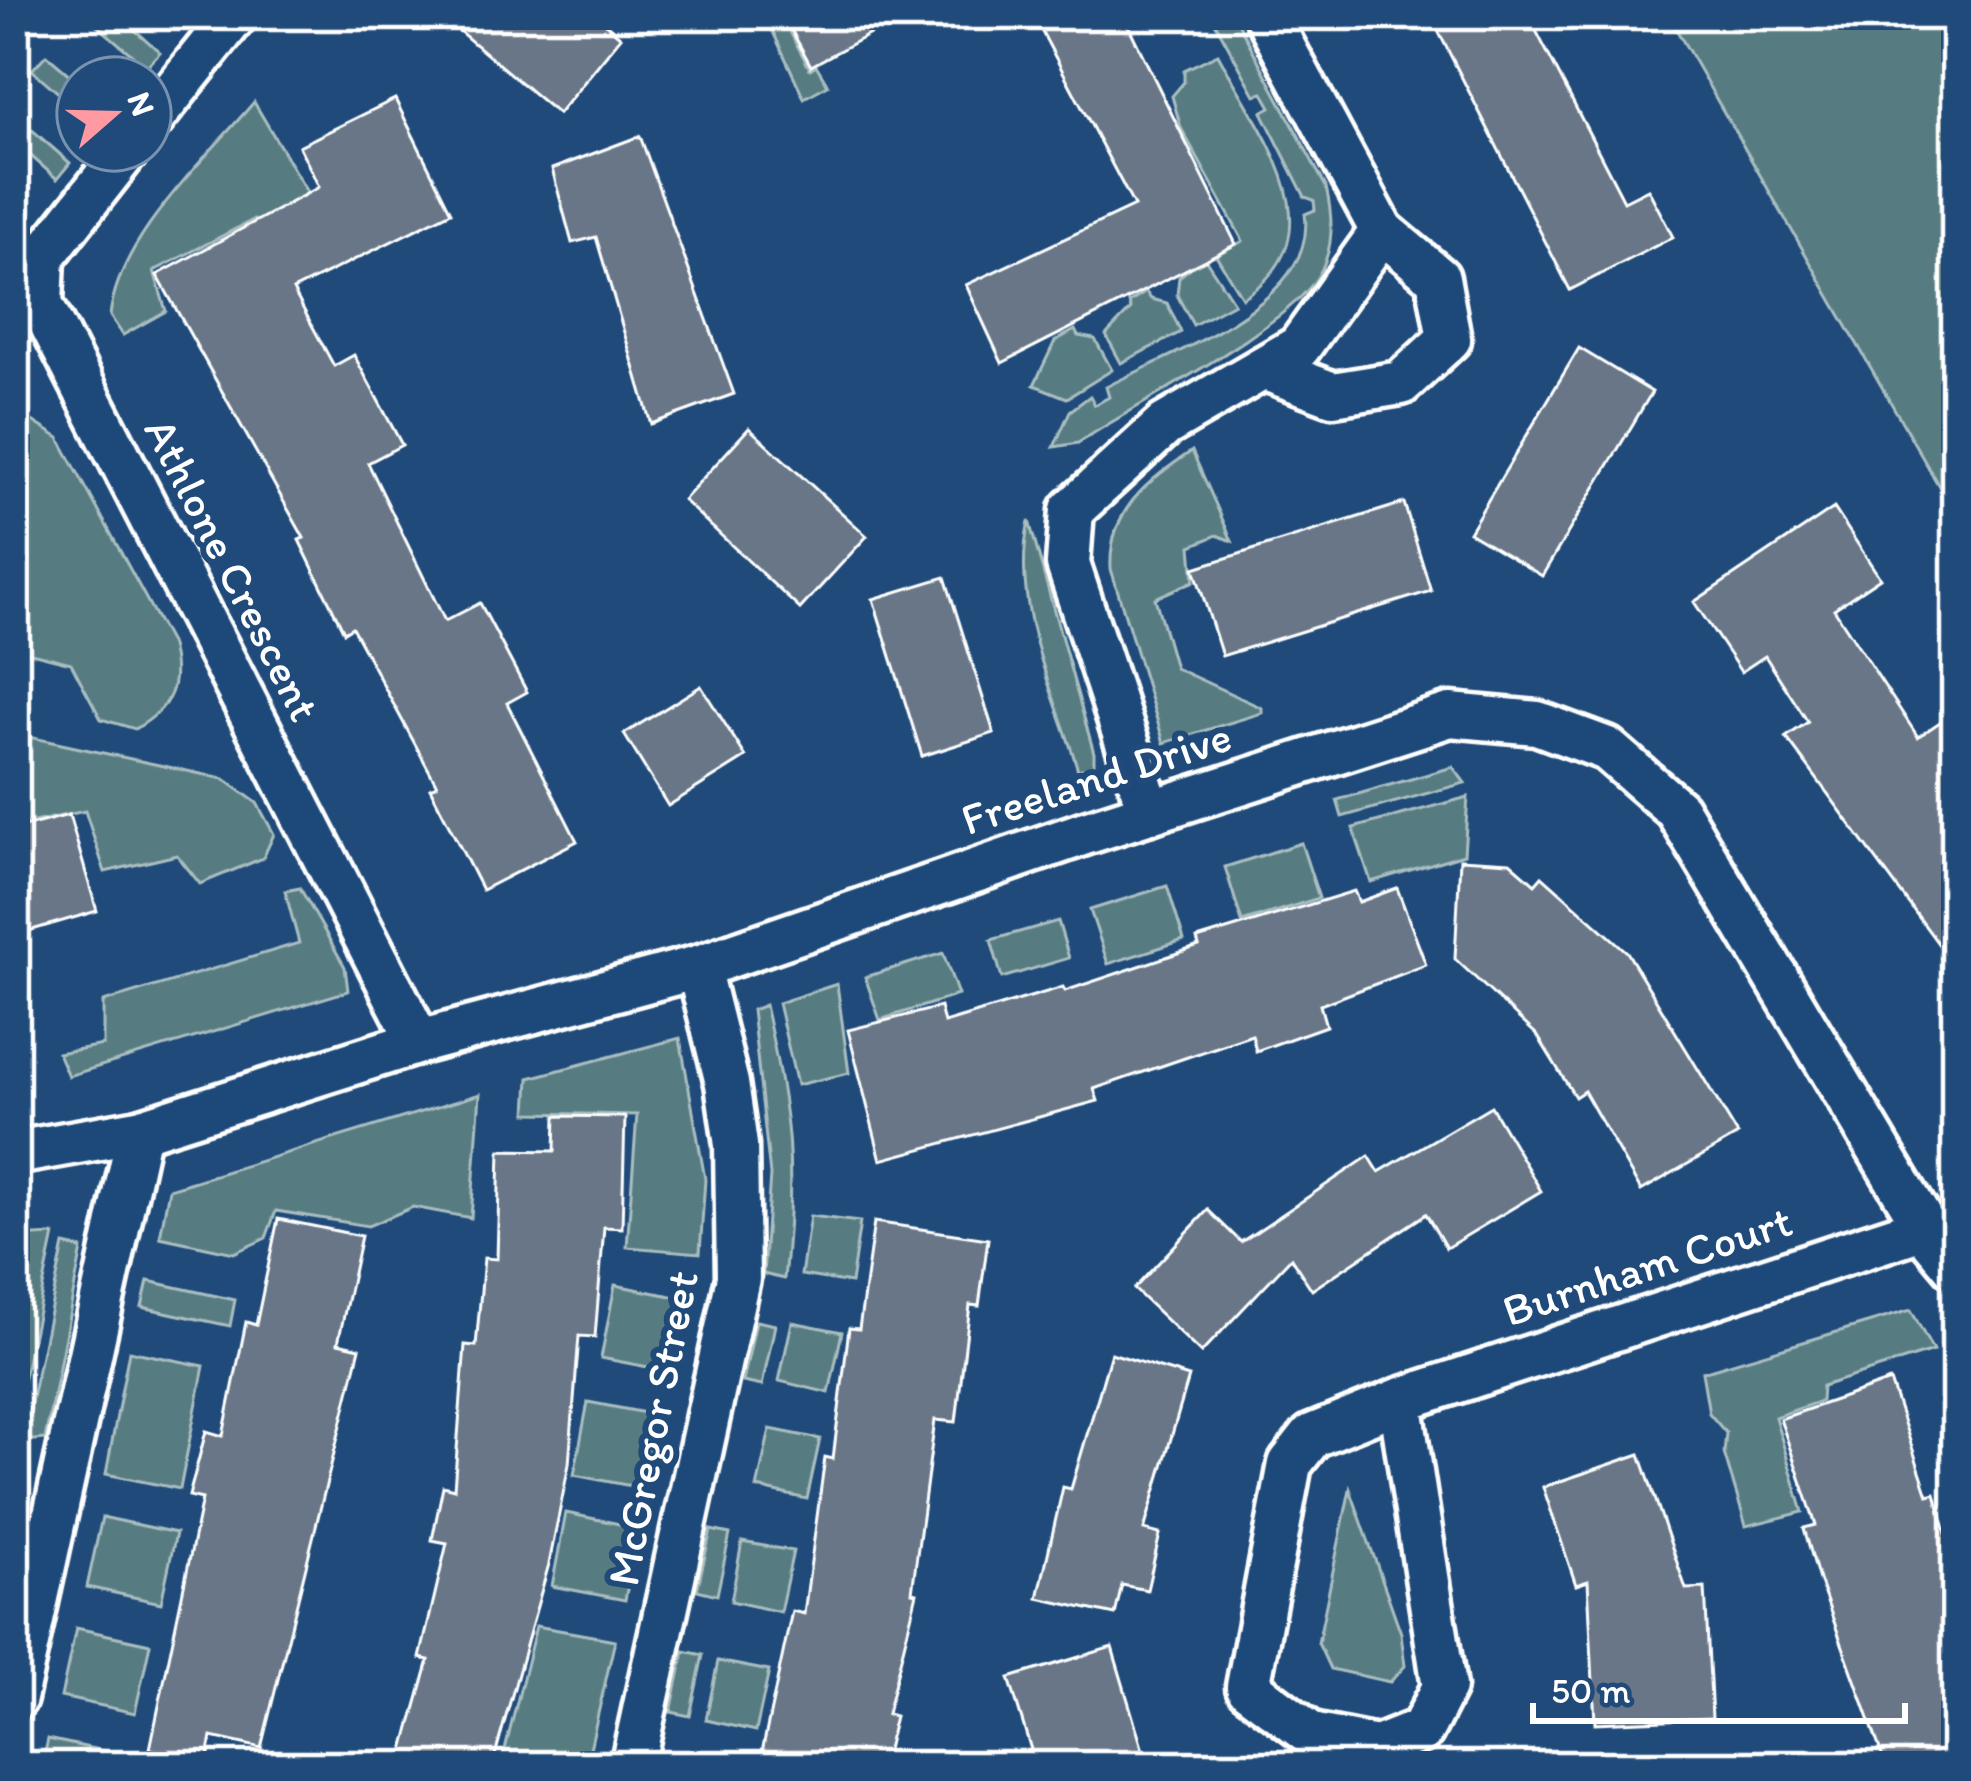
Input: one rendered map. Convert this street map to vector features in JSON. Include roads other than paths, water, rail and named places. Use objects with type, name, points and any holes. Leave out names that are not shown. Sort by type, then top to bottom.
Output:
[{"type":"street","points":[[174,91],[235,15]]},
{"type":"street","points":[[1264,368],[1333,394],[1401,383],[1448,339],[1438,278],[1382,231],[1266,15]]},
{"type":"street","name":"Athlone Crescent","points":[[109,174],[43,257],[41,304],[419,1042]]},
{"type":"street","points":[[1150,812],[1068,564],[1072,510],[1165,425],[1299,347],[1382,231]]},
{"type":"street","name":"Freeland Drive","points":[[15,1153],[139,1131],[419,1042],[698,967],[1450,715],[1537,723],[1606,749],[1677,810],[1925,1227],[1956,1268]]},
{"type":"street","name":"McGregor Street","points":[[632,1766],[738,1279],[736,1145],[727,1083],[698,967]]},
{"type":"street","points":[[15,1698],[139,1131]]},
{"type":"street","name":"Burnham Court","points":[[1400,1400],[1444,1687],[1422,1730],[1377,1748],[1312,1735],[1248,1687],[1291,1464],[1312,1436],[1400,1400],[1925,1227]]}]
